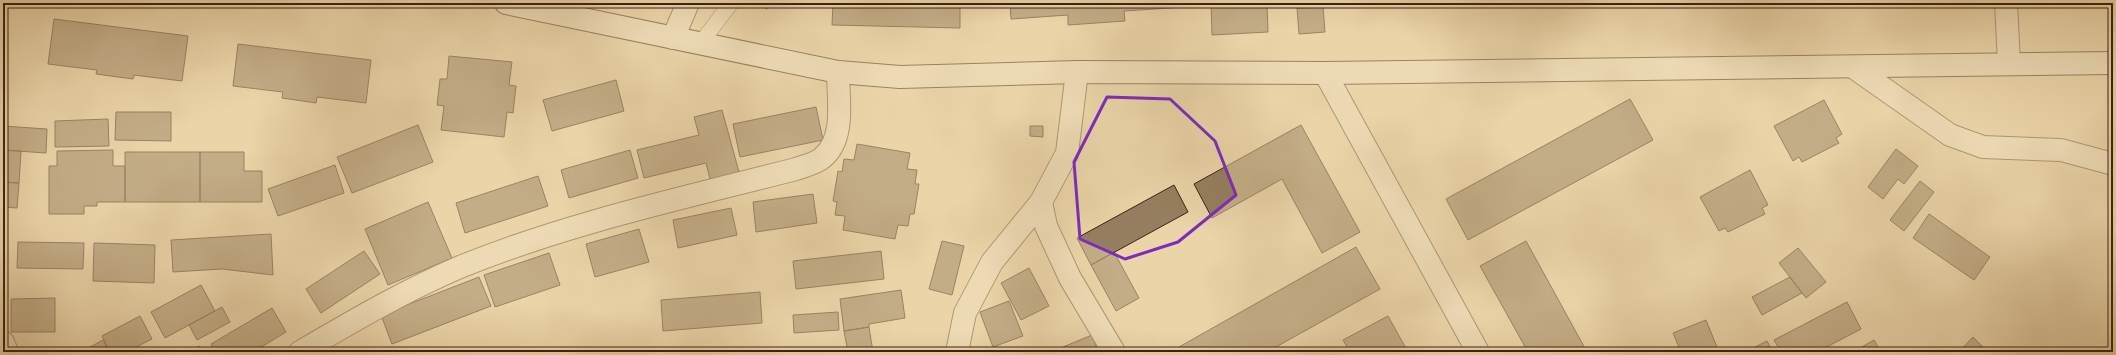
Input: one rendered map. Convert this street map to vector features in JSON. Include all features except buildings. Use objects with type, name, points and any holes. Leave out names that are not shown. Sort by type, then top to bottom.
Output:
[{"type":"street","points":[[506,3],[838,72],[900,77],[1077,72],[1325,73],[2009,63],[2113,63]]},
{"type":"street","points":[[673,38],[688,3]]},
{"type":"street","points":[[2006,3],[2009,63]]},
{"type":"street","points":[[1853,66],[1950,135],[1983,147],[2061,150],[2113,164]]},
{"type":"street","points":[[300,352],[388,300],[474,262],[523,244],[606,218],[796,169],[821,159],[832,148],[838,128],[838,72]]},
{"type":"street","points":[[957,352],[965,313],[992,262],[1041,202],[1067,153],[1077,72]]},
{"type":"street","points":[[1325,73],[1478,352]]},
{"type":"street","points":[[1041,202],[1046,226],[1070,278],[1114,352]]},
{"type":"street","points":[[3,342],[7,352]]},
{"type":"lane","points":[[700,44],[731,3]]},
{"type":"highlighted area","points":[[1107,97],[1170,99],[1215,141],[1236,195],[1178,242],[1125,259],[1080,239],[1074,162]]}]
